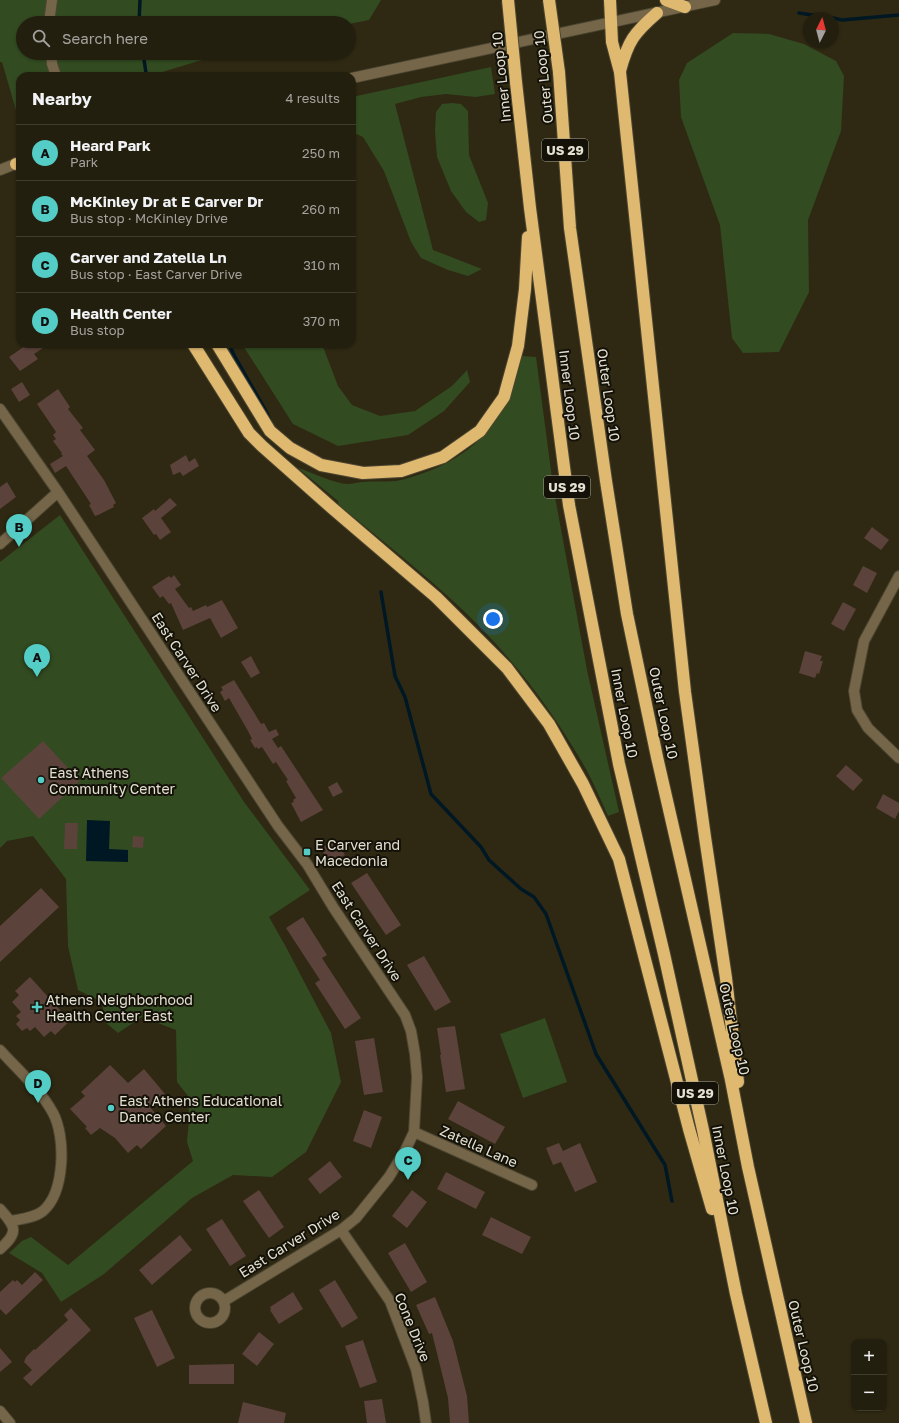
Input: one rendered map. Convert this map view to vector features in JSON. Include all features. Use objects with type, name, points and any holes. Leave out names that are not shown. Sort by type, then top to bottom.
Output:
[{"type":"highway","name":"Inner Loop 10","points":[[508,0],[530,208],[569,505],[619,764],[664,954],[703,1130],[736,1294],[766,1423]]},
{"type":"highway","name":"Outer Loop 10","points":[[549,0],[559,72],[570,228],[606,481],[627,614],[659,764],[731,1080],[748,1167],[806,1423]]},
{"type":"highway","points":[[610,0],[612,42],[620,72],[685,692],[726,978],[748,1167]]},
{"type":"highway","points":[[666,0],[685,7]]},
{"type":"highway","points":[[620,72],[625,54],[633,36],[639,28],[657,13]]},
{"type":"highway","points":[[219,348],[270,431],[290,448],[321,465],[363,472],[401,471],[443,457],[480,431],[504,396],[518,346],[526,289],[530,208]]},
{"type":"highway","points":[[195,348],[235,412],[253,437],[332,508],[436,597],[507,668],[549,724],[583,784],[619,859],[689,1129],[736,1294]]},
{"type":"street","points":[[50,16],[52,0]]},
{"type":"street","points":[[356,77],[715,0]]},
{"type":"street","points":[[52,60],[55,72]]},
{"type":"street","points":[[0,170],[16,164]]},
{"type":"street","name":"East Carver Drive","points":[[0,409],[58,492],[278,826],[307,864],[405,1015],[411,1031],[417,1077],[414,1132],[406,1151],[389,1178],[356,1218],[340,1230],[224,1301]]},
{"type":"street","points":[[0,544],[58,492]]},
{"type":"street","points":[[899,576],[864,641],[854,691],[857,710],[868,728],[899,758]]},
{"type":"street","points":[[0,1050],[42,1097],[53,1114],[60,1130],[62,1145],[60,1175],[57,1188],[51,1200],[44,1210],[36,1215],[11,1221]]},
{"type":"street","name":"Zatella Lane","points":[[414,1132],[532,1185]]},
{"type":"street","points":[[0,1209],[11,1221],[13,1228],[13,1234],[9,1241],[0,1249]]},
{"type":"street","name":"Cone Drive","points":[[340,1230],[390,1301],[416,1369],[426,1423]]},
{"type":"street","points":[[0,1411],[10,1423]]},
{"type":"green space","points":[[0,0],[381,0],[369,20],[356,23],[356,16],[16,16],[16,60],[202,60],[162,72],[16,72],[16,110],[2,62],[0,62]]},
{"type":"green space","points":[[733,33],[769,34],[803,44],[803,48],[812,48],[836,61],[844,76],[841,131],[808,220],[809,292],[779,352],[743,353],[732,338],[720,225],[681,117],[679,80],[687,63]]},
{"type":"green space","points":[[491,67],[495,94],[476,97],[446,94],[421,97],[395,104],[433,250],[482,269],[468,276],[448,270],[421,258],[411,242],[384,171],[363,137],[356,134],[356,96]]},
{"type":"green space","points":[[442,104],[461,104],[468,111],[469,155],[488,203],[486,220],[479,222],[466,212],[451,191],[437,157],[435,131],[436,112]]},
{"type":"green space","points":[[245,348],[324,348],[338,386],[352,405],[380,416],[415,411],[452,386],[467,370],[470,382],[444,411],[408,435],[338,446],[293,424]]},
{"type":"green space","points":[[522,356],[536,357],[553,486],[587,670],[619,812],[608,816],[586,769],[563,731],[525,678],[496,644],[447,595],[339,505],[338,501],[298,468],[330,480],[348,484],[400,480],[448,463],[479,440],[502,411],[517,376]]},
{"type":"green space","points":[[60,515],[244,802],[310,890],[269,917],[331,1033],[341,1082],[306,1152],[272,1177],[233,1175],[192,1198],[104,1274],[61,1302],[42,1273],[9,1253],[22,1241],[31,1237],[68,1265],[193,1161],[187,1142],[189,1120],[188,1096],[177,1082],[176,1030],[142,1017],[118,1033],[105,1022],[102,1002],[78,990],[68,946],[66,879],[33,836],[7,841],[0,848],[0,562]]},
{"type":"green space","points":[[545,1018],[567,1082],[523,1098],[500,1034]]},
{"type":"water","points":[[87,820],[110,821],[109,849],[128,850],[128,862],[86,861]]},
{"type":"building","points":[[22,348],[43,348],[34,354],[38,359],[20,371],[9,357]]},
{"type":"building","points":[[22,382],[30,395],[19,402],[11,389]]},
{"type":"building","points":[[58,389],[70,407],[68,409],[83,428],[80,430],[95,450],[87,456],[104,480],[116,503],[113,505],[114,507],[95,516],[89,505],[91,504],[66,466],[55,473],[50,464],[63,456],[53,441],[56,439],[53,435],[56,432],[37,404]]},
{"type":"building","points":[[186,455],[189,462],[195,458],[199,466],[183,476],[180,472],[173,475],[170,465]]},
{"type":"building","points":[[7,482],[16,497],[0,509],[0,487]]},
{"type":"building","points":[[170,498],[177,505],[161,518],[171,532],[160,540],[156,534],[154,535],[142,518],[154,509],[155,511]]},
{"type":"building","points":[[872,527],[889,540],[881,550],[864,538]]},
{"type":"building","points":[[863,566],[877,573],[867,593],[853,585]]},
{"type":"building","points":[[174,575],[181,585],[175,589],[189,608],[191,607],[193,611],[206,605],[207,607],[222,600],[238,628],[221,638],[210,618],[183,630],[171,603],[169,604],[163,596],[160,598],[152,587],[169,576],[171,578]]},
{"type":"building","points":[[843,602],[856,609],[844,631],[831,624]]},
{"type":"building","points":[[805,651],[822,656],[820,661],[823,661],[819,674],[817,673],[815,678],[799,673]]},
{"type":"building","points":[[251,656],[260,673],[251,678],[241,662]]},
{"type":"building","points":[[234,680],[261,724],[264,723],[269,732],[276,729],[279,735],[272,739],[278,748],[281,746],[323,810],[301,822],[291,803],[294,802],[293,800],[296,798],[286,781],[288,780],[276,762],[273,764],[262,747],[258,749],[257,747],[255,748],[250,740],[252,739],[248,731],[229,698],[225,701],[220,692],[223,690],[221,687]]},
{"type":"building","name":"East Athens Community Center","points":[[43,741],[80,781],[39,819],[1,778]]},
{"type":"building","points":[[846,765],[863,780],[853,791],[836,776]]},
{"type":"building","points":[[337,782],[343,792],[333,797],[328,787]]},
{"type":"building","points":[[883,794],[899,803],[899,811],[895,819],[876,808]]},
{"type":"building","points":[[65,823],[78,823],[77,849],[64,849]]},
{"type":"building","points":[[133,836],[144,837],[143,848],[132,847]]},
{"type":"building","points":[[336,840],[345,855],[330,864],[323,852],[326,851],[324,847]]},
{"type":"building","points":[[367,873],[401,925],[386,935],[351,883]]},
{"type":"building","points":[[41,888],[59,907],[0,962],[0,926]]},
{"type":"building","points":[[303,917],[327,955],[322,958],[361,1018],[345,1029],[315,983],[320,980],[286,928]]},
{"type":"building","points":[[424,956],[451,1002],[435,1011],[407,965]]},
{"type":"building","name":"Athens Neighborhood Health Center East","points":[[30,977],[70,1021],[55,1035],[51,1031],[44,1037],[35,1027],[30,1031],[27,1028],[22,1031],[16,1024],[20,1020],[16,1016],[21,1012],[12,1002],[19,995],[15,991]]},
{"type":"building","points":[[455,1026],[465,1089],[446,1092],[437,1028]]},
{"type":"building","points":[[374,1038],[383,1092],[364,1095],[355,1041]]},
{"type":"building","name":"East Athens Educational Dance Center","points":[[110,1065],[128,1083],[144,1069],[165,1094],[150,1107],[166,1126],[141,1149],[137,1145],[128,1153],[115,1138],[100,1128],[91,1135],[85,1128],[87,1127],[70,1109],[85,1096],[81,1092]]},
{"type":"building","points":[[458,1101],[505,1127],[495,1144],[448,1119]]},
{"type":"building","points":[[364,1110],[382,1117],[371,1148],[353,1141]]},
{"type":"building","points":[[559,1143],[563,1151],[580,1143],[597,1182],[575,1192],[561,1162],[553,1165],[546,1148]]},
{"type":"building","points":[[330,1161],[342,1177],[320,1194],[308,1179]]},
{"type":"building","points":[[446,1172],[485,1192],[476,1209],[437,1189]]},
{"type":"building","points":[[259,1190],[284,1227],[269,1238],[243,1201]]},
{"type":"building","points":[[412,1190],[427,1202],[407,1228],[392,1216]]},
{"type":"building","points":[[491,1217],[531,1237],[522,1254],[482,1235]]},
{"type":"building","points":[[222,1219],[246,1256],[230,1266],[206,1229]]},
{"type":"building","points":[[180,1235],[192,1250],[152,1285],[139,1270]]},
{"type":"building","points":[[405,1243],[427,1282],[411,1292],[388,1253]]},
{"type":"building","points":[[35,1272],[43,1280],[6,1315],[0,1309],[0,1292],[13,1280],[15,1282],[17,1280],[22,1285]]},
{"type":"building","points":[[335,1280],[358,1318],[342,1328],[319,1290]]},
{"type":"building","points":[[293,1292],[303,1309],[279,1324],[270,1310],[270,1307]]},
{"type":"building","points":[[435,1297],[453,1341],[467,1396],[469,1423],[450,1423],[448,1398],[432,1333],[429,1334],[416,1305]]},
{"type":"building","points":[[71,1308],[91,1330],[31,1386],[23,1378],[32,1370],[24,1362],[26,1357],[68,1320],[64,1315]]},
{"type":"building","points":[[152,1310],[175,1358],[157,1367],[134,1318]]},
{"type":"building","points":[[259,1332],[274,1344],[257,1366],[242,1354]]},
{"type":"building","points":[[363,1340],[377,1382],[360,1388],[345,1346]]},
{"type":"building","points":[[0,1348],[12,1362],[0,1372]]},
{"type":"building","points":[[234,1364],[234,1384],[189,1384],[189,1365]]},
{"type":"building","points":[[382,1399],[386,1423],[367,1423],[364,1401]]},
{"type":"building","points":[[243,1402],[286,1413],[284,1423],[238,1423]]},
{"type":"waterway","points":[[139,16],[140,0]]},
{"type":"waterway","points":[[799,13],[803,14]]},
{"type":"waterway","points":[[839,19],[899,15]]},
{"type":"waterway","points":[[144,60],[146,72]]},
{"type":"waterway","points":[[231,348],[270,421]]},
{"type":"waterway","points":[[381,592],[395,676],[405,697],[431,794],[481,847],[489,860],[521,889],[534,897],[546,914],[596,1054],[665,1165],[672,1201]]},
{"type":"place","name":"McKinley Dr at E Carver Dr","points":[[19,547]]},
{"type":"place","name":"Heard Park","points":[[37,677]]},
{"type":"place","name":"East Athens Community Center","points":[[41,780]]},
{"type":"place","name":"E Carver and Macedonia","points":[[307,852]]},
{"type":"place","name":"Athens Neighborhood Health Center East","points":[[37,1007]]},
{"type":"place","name":"Health Center","points":[[38,1103]]},
{"type":"place","name":"East Athens Educational Dance Center","points":[[111,1108]]},
{"type":"place","name":"Carver and Zatella Ln","points":[[408,1180]]}]
